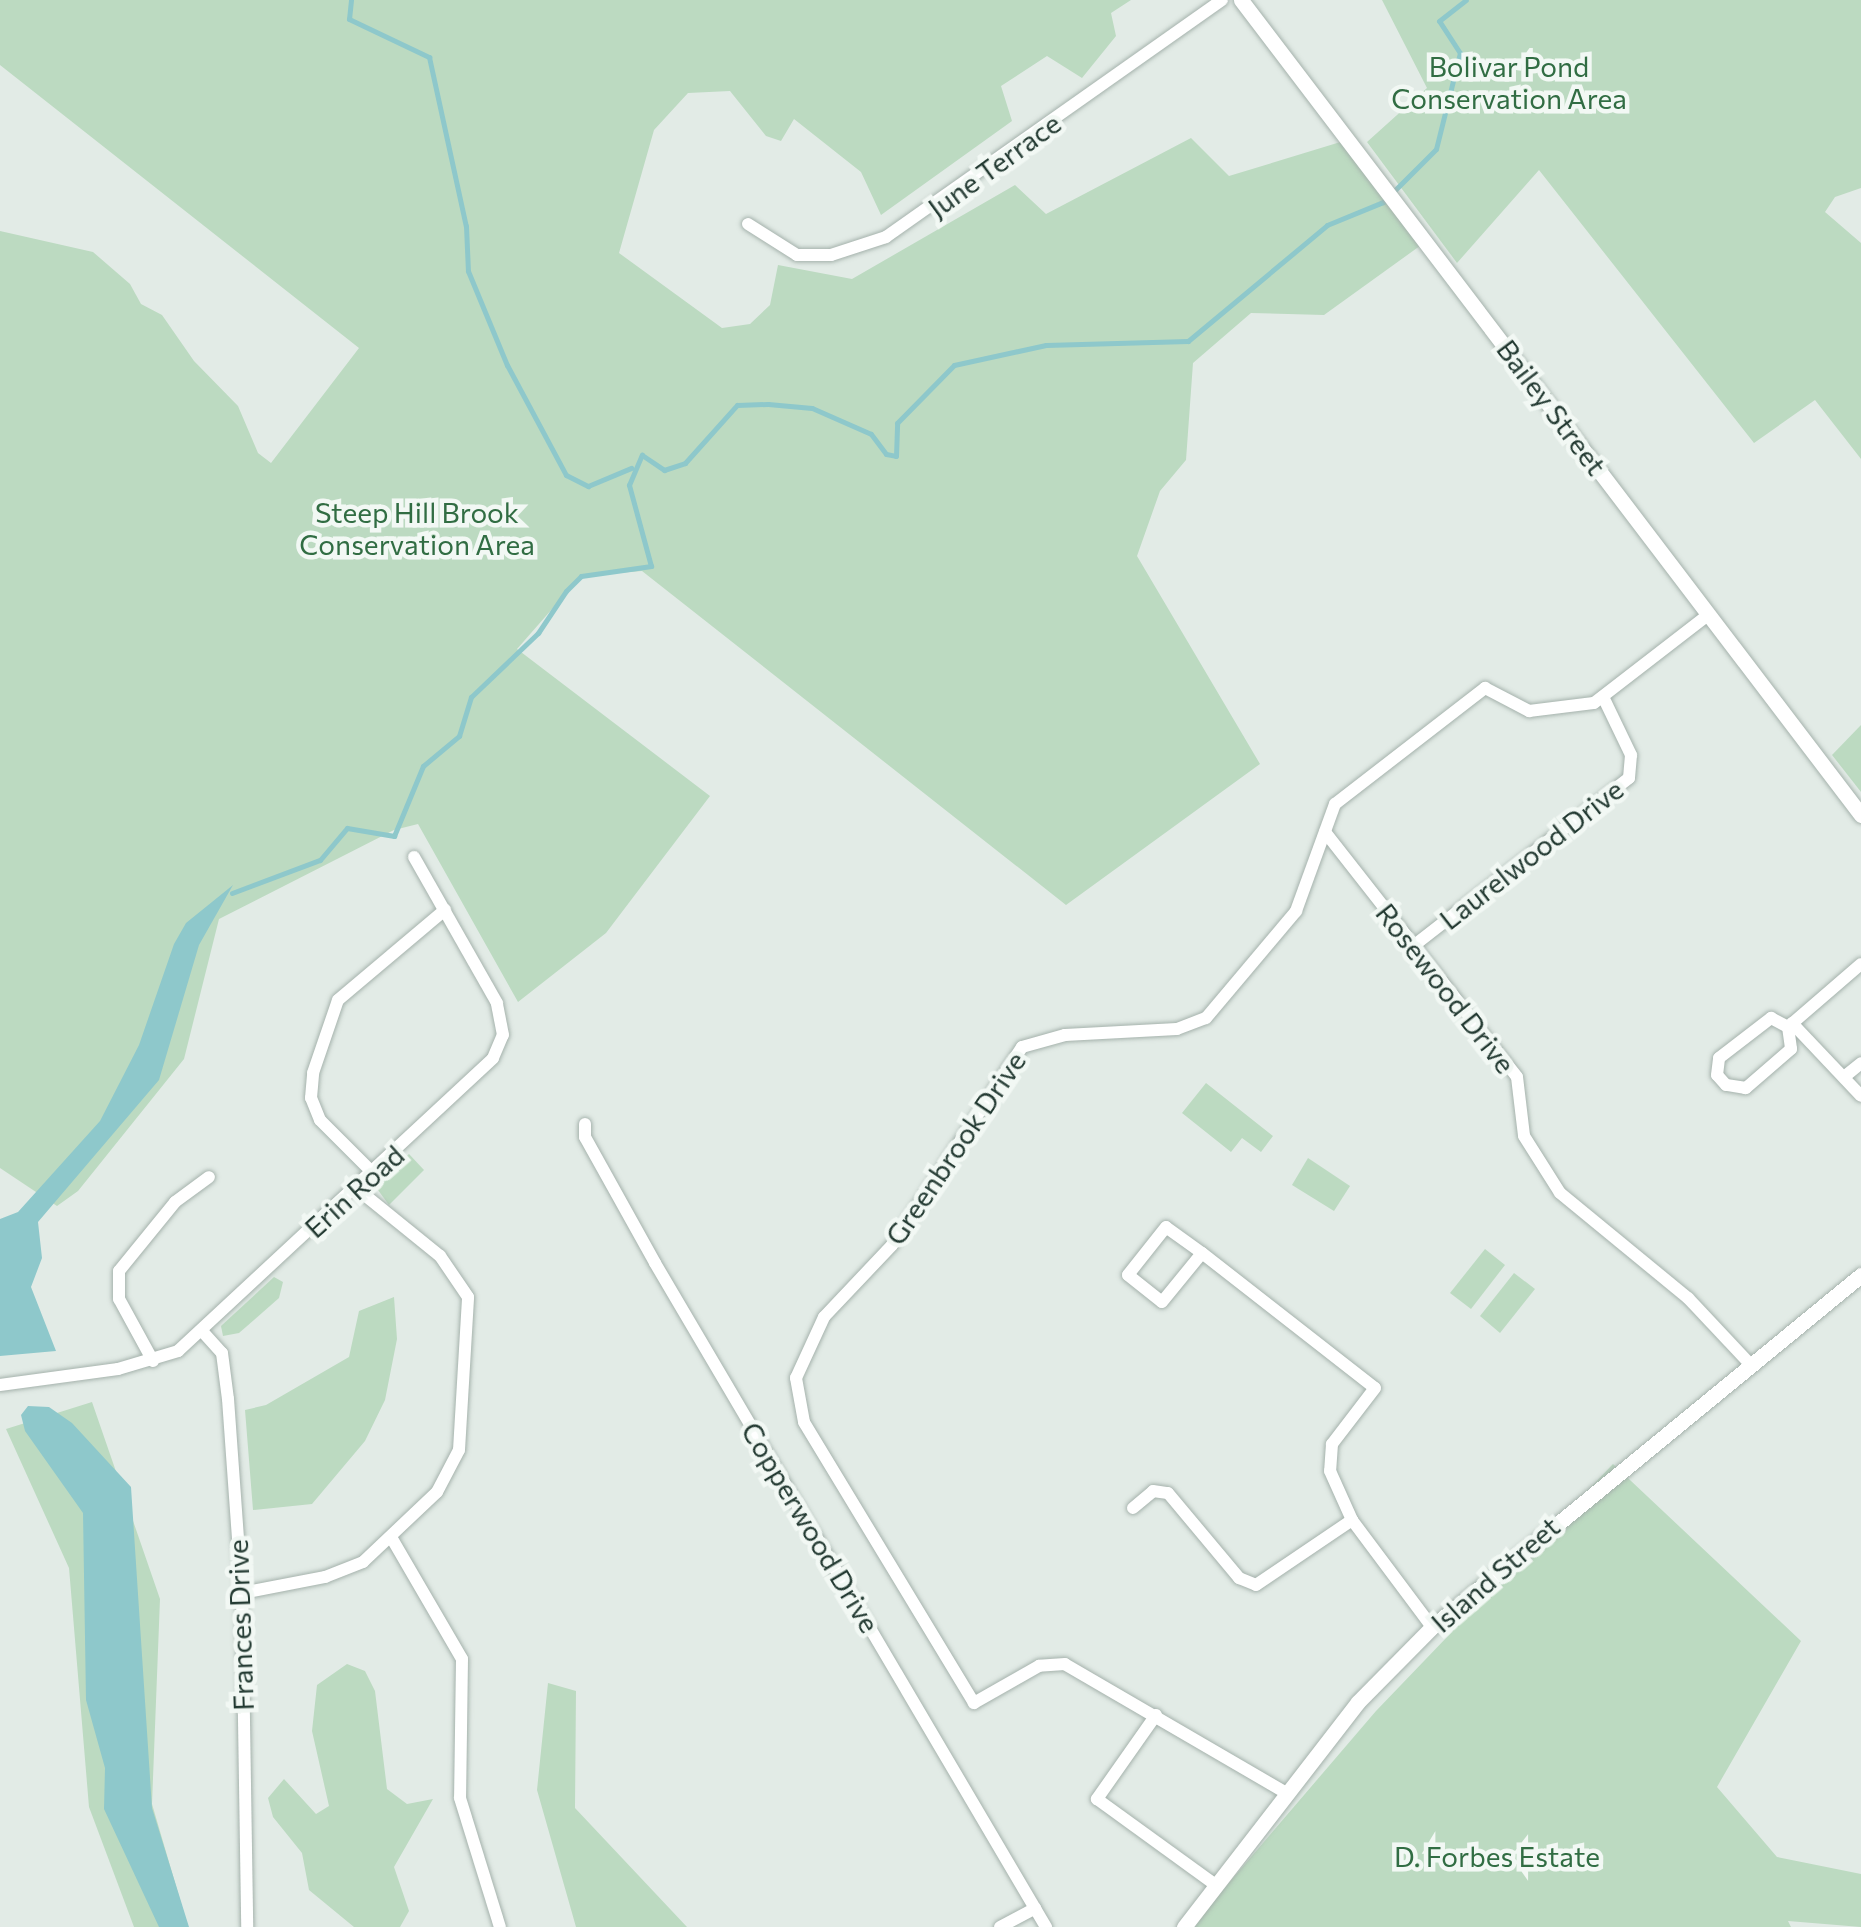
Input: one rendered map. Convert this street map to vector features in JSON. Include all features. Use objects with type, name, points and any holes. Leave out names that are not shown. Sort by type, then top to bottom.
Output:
[{"type":"street","name":"June Terrace","points":[[748,224],[796,255],[831,255],[886,237],[1222,0]]},
{"type":"street","name":"Bailey Street","points":[[1241,0],[1394,194],[1861,816]]},
{"type":"street","name":"Greenbrook Drive","points":[[1288,1794],[1156,1715],[1053,1662],[974,1703],[804,1422],[796,1378],[824,1317],[892,1245],[1022,1047],[1065,1035],[1177,1029],[1206,1018],[1291,918],[1335,804],[1484,688],[1529,711],[1604,699],[1708,615]]},
{"type":"street","name":"Laurelwood Drive","points":[[1412,946],[1624,784],[1631,754],[1604,699]]},
{"type":"street","name":"Rosewood Drive","points":[[1325,832],[1517,1077],[1524,1136],[1560,1193],[1688,1298],[1749,1363]]},
{"type":"street","name":"Erin Road","points":[[0,1385],[153,1361],[202,1331],[467,1088],[501,1045],[497,1003],[414,857]]},
{"type":"street","points":[[374,1173],[320,1120],[311,1098],[313,1073],[338,1000],[445,910]]},
{"type":"street","points":[[1790,1025],[1861,964]]},
{"type":"street","points":[[1790,1025],[1791,1049],[1746,1088],[1721,1080],[1718,1058],[1763,1019],[1790,1025],[1861,1096]]},
{"type":"street","points":[[1844,1077],[1861,1064]]},
{"type":"street","name":"Copperwood Drive","points":[[585,1124],[585,1137],[700,1341],[1046,1927]]},
{"type":"street","points":[[153,1361],[119,1299],[119,1271],[175,1202],[209,1176]]},
{"type":"street","points":[[242,1593],[340,1572],[391,1537],[437,1492],[457,1459],[470,1304],[440,1256],[356,1188]]},
{"type":"street","points":[[1202,1254],[1162,1302],[1128,1276],[1166,1227],[1202,1254],[1375,1388],[1329,1457],[1352,1520],[1432,1627]]},
{"type":"street","name":"Island Street","points":[[1184,1927],[1358,1702],[1432,1627],[1749,1363],[1861,1275]]},
{"type":"street","name":"Frances Drive","points":[[202,1331],[225,1364],[242,1593],[247,1927]]},
{"type":"street","points":[[1133,1508],[1153,1491],[1174,1497],[1238,1578],[1252,1584],[1352,1520]]},
{"type":"street","points":[[391,1537],[462,1659],[460,1798],[500,1927]]},
{"type":"street","points":[[1156,1715],[1097,1799],[1217,1886]]},
{"type":"street","points":[[1000,1927],[1035,1908]]},
{"type":"green space","name":"Steep Hill Brook Conservation Area","points":[[0,0],[1131,0],[1111,13],[1116,36],[1082,78],[1047,56],[1001,86],[1012,121],[881,215],[861,172],[794,119],[781,141],[766,136],[730,91],[688,93],[654,130],[619,253],[722,328],[750,324],[770,305],[778,265],[852,279],[1015,185],[1046,214],[1191,138],[1229,176],[1347,140],[1424,243],[1324,315],[1251,313],[1193,363],[1186,460],[1160,491],[1137,556],[1260,764],[1066,905],[642,571],[581,576],[517,649],[710,796],[606,933],[518,1002],[418,824],[394,830],[219,919],[184,1059],[78,1191],[57,1206],[0,1168],[0,231],[93,252],[130,284],[141,304],[162,315],[194,361],[238,406],[258,453],[271,463],[359,348],[0,65]]},
{"type":"green space","name":"Bolivar Pond Conservation Area","points":[[1382,0],[1861,0],[1861,188],[1835,197],[1825,212],[1861,243],[1861,459],[1815,400],[1754,443],[1539,170],[1457,263],[1367,142],[1427,88]]},
{"type":"green space","points":[[1861,725],[1861,792],[1832,755]]},
{"type":"green space","points":[[1206,1083],[1273,1136],[1261,1152],[1242,1138],[1231,1152],[1182,1113]]},
{"type":"green space","points":[[409,1154],[424,1170],[389,1205],[375,1186]]},
{"type":"green space","points":[[1308,1158],[1350,1186],[1334,1211],[1292,1185]]},
{"type":"green space","points":[[1485,1249],[1505,1265],[1471,1309],[1450,1293]]},
{"type":"green space","points":[[1514,1273],[1535,1289],[1500,1333],[1480,1316]]},
{"type":"green space","points":[[274,1277],[283,1282],[279,1298],[239,1333],[223,1336],[221,1326]]},
{"type":"green space","points":[[394,1297],[397,1339],[385,1400],[365,1441],[312,1504],[253,1510],[245,1410],[266,1405],[349,1357],[359,1311]]},
{"type":"green space","points":[[92,1402],[160,1599],[152,1804],[188,1927],[134,1927],[89,1807],[69,1568],[6,1429]]},
{"type":"green space","name":"D. Forbes Estate","points":[[1613,1464],[1801,1641],[1717,1787],[1777,1857],[1861,1874],[1861,1927],[1788,1921],[1791,1927],[1191,1927],[1376,1711]]},
{"type":"green space","points":[[347,1664],[365,1671],[375,1691],[387,1789],[407,1804],[433,1799],[394,1867],[409,1911],[400,1927],[354,1927],[309,1890],[302,1853],[273,1817],[268,1798],[284,1779],[316,1814],[329,1806],[312,1731],[317,1685]]},
{"type":"green space","points":[[548,1683],[576,1691],[575,1808],[687,1927],[576,1927],[537,1790]]},
{"type":"water","points":[[233,885],[199,945],[159,1080],[38,1222],[42,1258],[31,1287],[56,1351],[0,1356],[0,1219],[18,1212],[100,1121],[139,1045],[174,944],[186,923]]},
{"type":"water","points":[[28,1406],[49,1407],[72,1423],[131,1487],[152,1808],[189,1927],[159,1927],[104,1809],[105,1768],[86,1700],[83,1513],[25,1431],[21,1415]]},
{"type":"waterway","points":[[351,0],[349,19],[429,57],[466,226],[468,271],[507,365],[566,475],[588,486],[631,468]]},
{"type":"waterway","points":[[232,893],[320,860],[347,828],[394,836],[423,766],[459,736],[471,697],[538,633],[566,591],[581,576],[651,566],[629,485],[642,455],[664,470],[685,463],[737,405],[768,404],[812,408],[871,434],[886,454],[896,456],[897,423],[954,365],[1046,345],[1188,341],[1327,225],[1383,202],[1436,149],[1460,53],[1439,21],[1466,0]]}]
